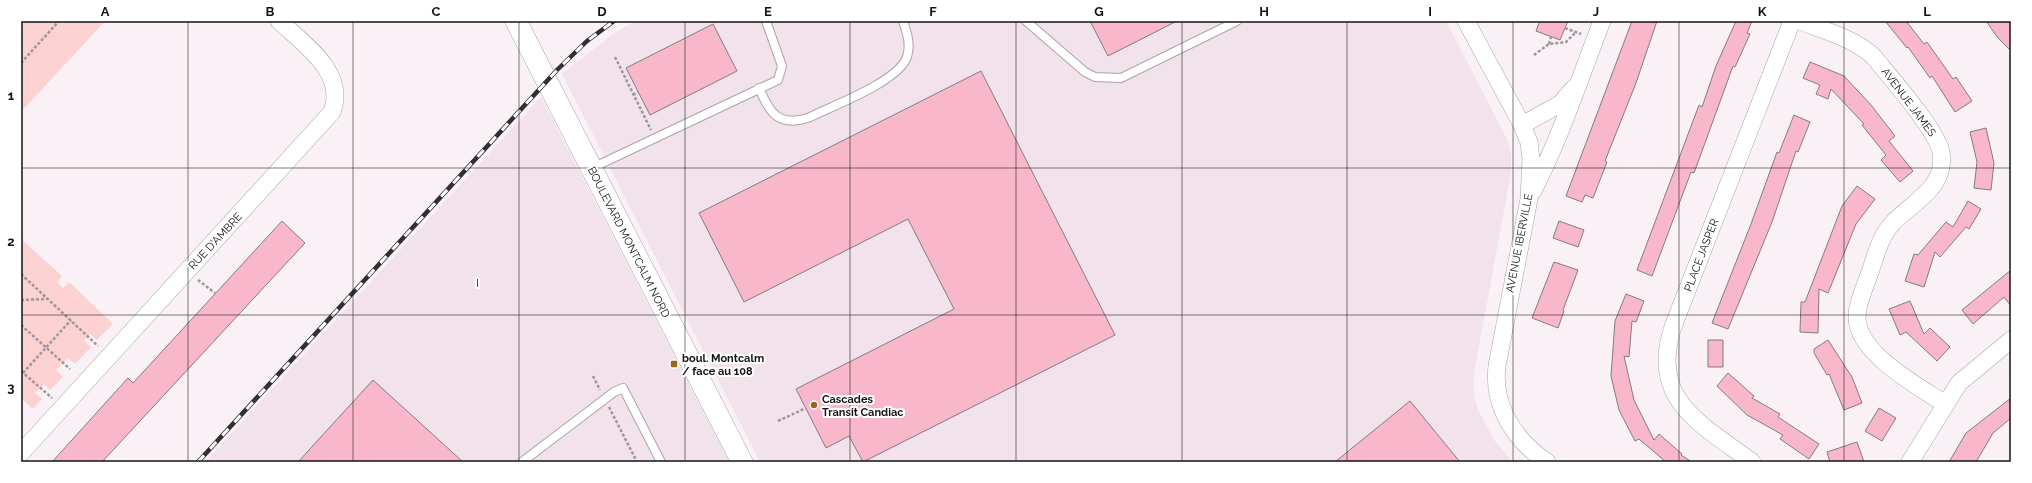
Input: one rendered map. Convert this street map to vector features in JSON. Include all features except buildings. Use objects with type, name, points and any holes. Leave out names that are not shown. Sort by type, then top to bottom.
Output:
[{"type":"street","name":"RUE D'AMBRE","points":[[21,453],[332,112],[336,91],[330,74],[306,46],[279,21]]},
{"type":"street","name":"BOULEVARD MONTCALM NORD","points":[[516,21],[742,462]]},
{"type":"street","name":"AVENUE IBERVILLE","points":[[1466,21],[1522,125],[1529,142],[1531,159],[1529,198],[1497,366],[1496,390],[1502,411],[1514,431],[1532,451],[1546,462]]},
{"type":"street","points":[[1529,198],[1567,117],[1578,82],[1602,21]]},
{"type":"street","name":"PLACE JASPER","points":[[1752,462],[1696,420],[1682,407],[1669,382],[1666,354],[1674,324],[1792,21]]},
{"type":"street","name":"AVENUE JAMES","points":[[1800,21],[1858,44],[1873,56],[1933,133],[1939,146],[1942,160],[1940,171],[1934,186],[1886,231],[1861,297],[1857,319],[1863,339],[1875,355],[1945,404]]},
{"type":"street","points":[[1522,125],[1560,104],[1578,82]]},
{"type":"street","points":[[1910,462],[1952,392],[1968,375],[2011,340]]},
{"type":"lane","points":[[592,169],[778,80],[782,66],[766,21]]},
{"type":"lane","points":[[759,88],[767,106],[779,118],[787,121],[798,121],[808,118],[888,79],[899,69],[909,50],[909,39],[902,21]]},
{"type":"lane","points":[[1026,21],[1085,72],[1095,76],[1108,78],[1121,78],[1237,21]]},
{"type":"lane","points":[[522,462],[605,399],[623,388],[660,462]]},
{"type":"path","points":[[21,63],[60,21]]},
{"type":"path","points":[[1534,55],[1550,44],[1566,42],[1576,32]]},
{"type":"path","points":[[1550,44],[1551,37]]},
{"type":"path","points":[[615,57],[649,126]]},
{"type":"path","points":[[633,95],[638,92]]},
{"type":"path","points":[[21,274],[98,346]]},
{"type":"path","points":[[198,280],[215,293]]},
{"type":"path","points":[[21,300],[48,299]]},
{"type":"path","points":[[55,401],[22,372],[71,320]]},
{"type":"path","points":[[21,325],[70,369]]},
{"type":"path","points":[[593,376],[601,391]]},
{"type":"path","points":[[609,407],[637,462]]},
{"type":"path","points":[[778,421],[806,408]]},
{"type":"shaded area","points":[[26,21],[105,21],[21,112],[21,26]]},
{"type":"shaded area","points":[[635,21],[1446,21],[1508,141],[1511,154],[1511,173],[1474,373],[1474,395],[1478,410],[1494,440],[1513,462],[760,462],[562,74],[613,34]]},
{"type":"shaded area","points":[[541,97],[729,462],[205,462],[286,374]]},
{"type":"shaded area","points":[[21,239],[62,276],[57,282],[63,288],[69,282],[113,324],[97,340],[90,334],[84,340],[91,347],[75,364],[68,358],[56,370],[63,377],[50,390],[44,384],[35,393],[42,399],[33,409],[21,398]]},
{"type":"railway","points":[[198,462],[557,70],[587,41],[614,21]]},
{"type":"place","name":"boul. Montcalm / face au 108","points":[[674,364]]},
{"type":"place","name":"Cascades Transit Candiac","points":[[814,405]]},
{"type":"district","name":"I","points":[[478,283]]}]
